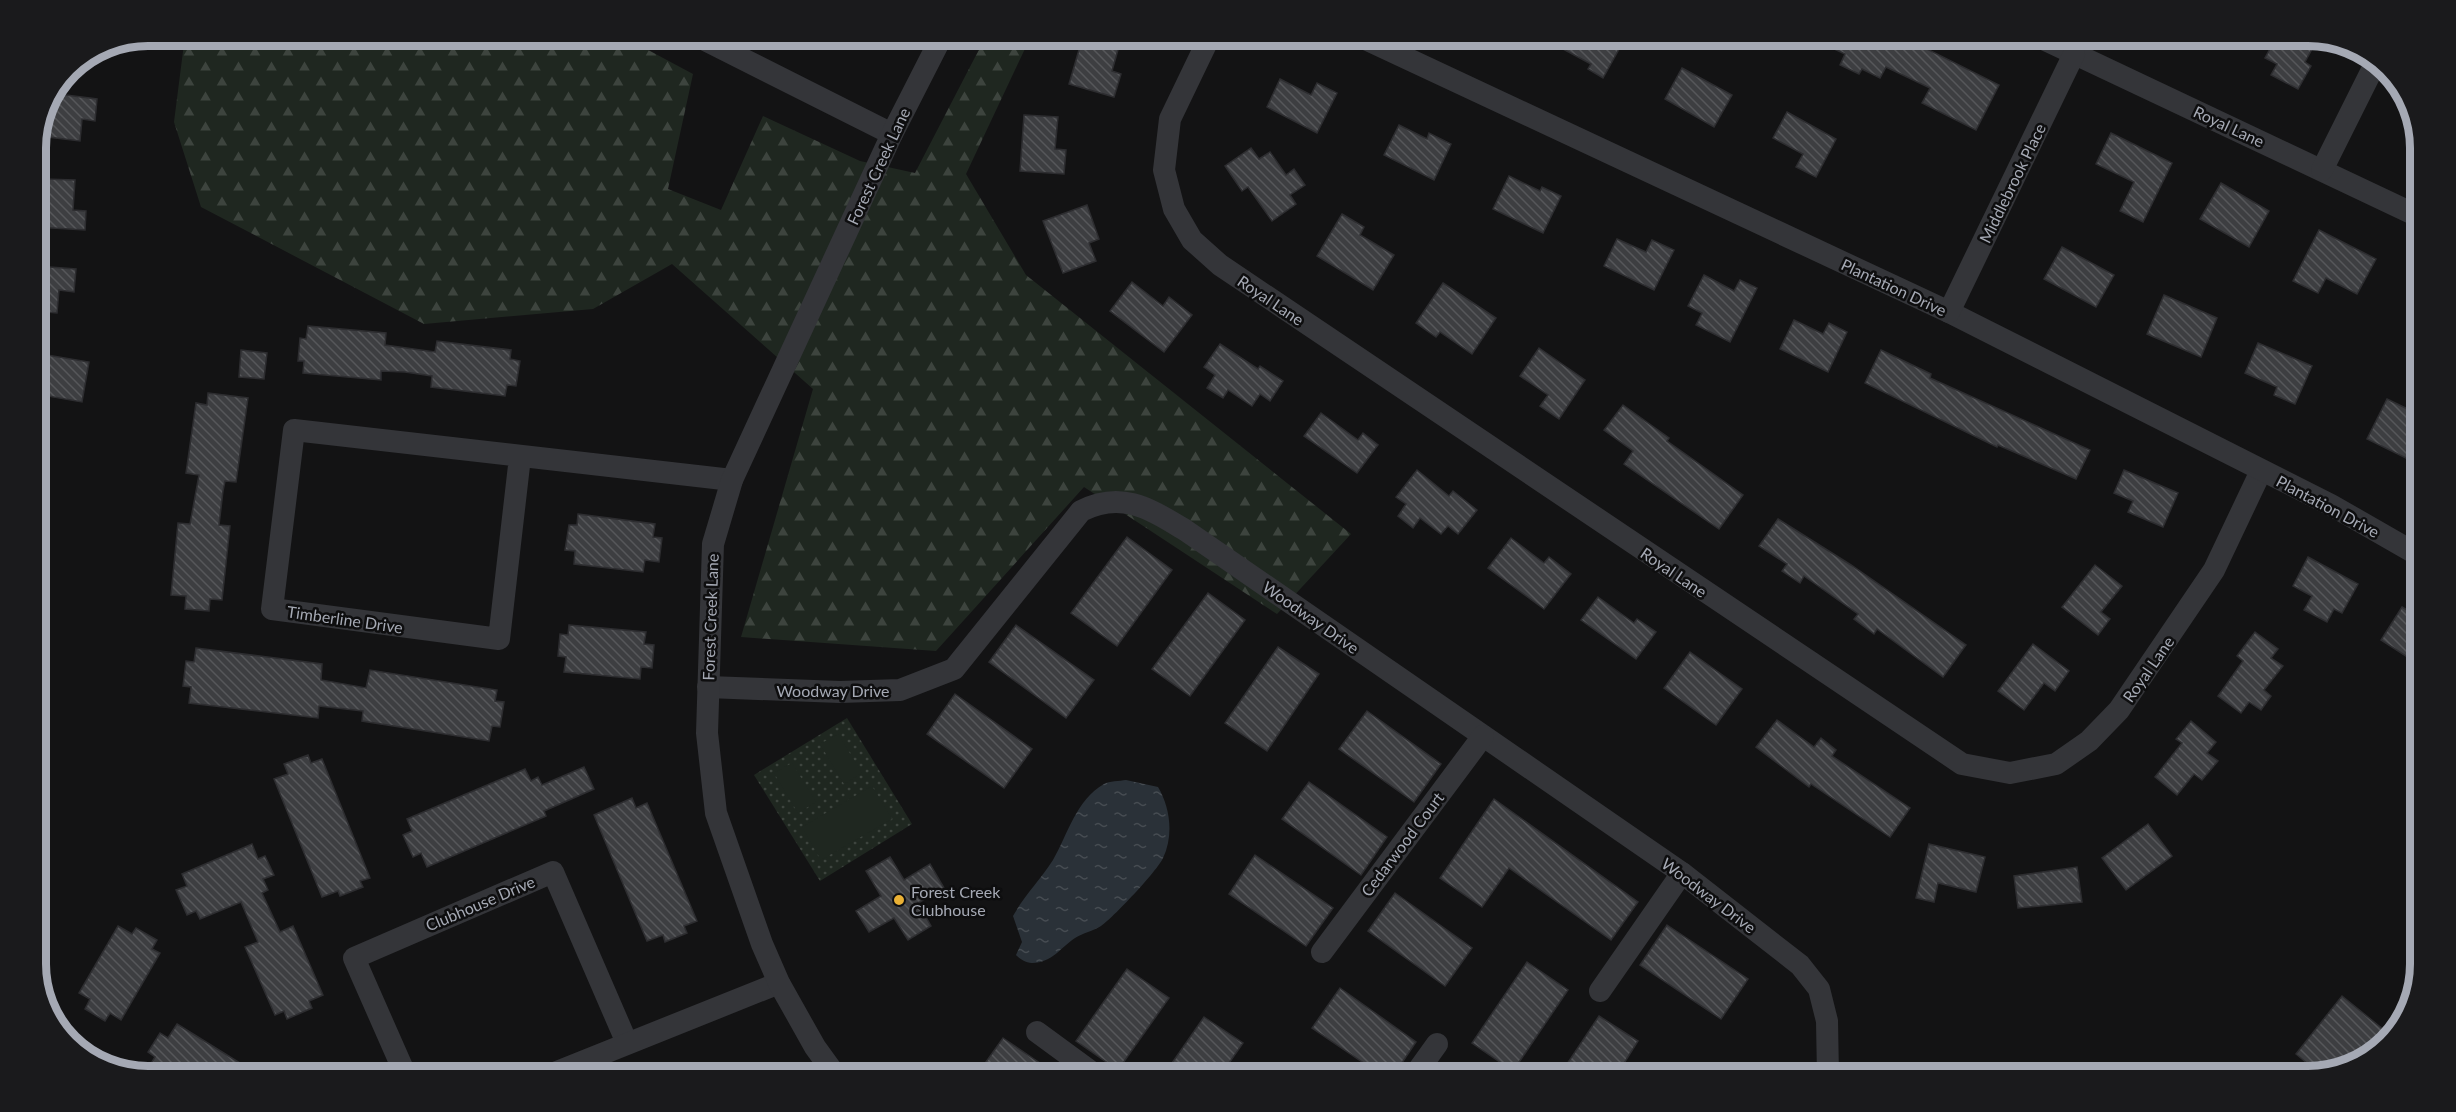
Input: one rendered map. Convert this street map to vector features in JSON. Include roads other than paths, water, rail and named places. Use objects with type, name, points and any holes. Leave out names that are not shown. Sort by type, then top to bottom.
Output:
[{"type":"street","points":[[717,46],[892,134]]},
{"type":"street","name":"Forest Creek Lane","points":[[829,1066],[815,1047],[779,983],[762,944],[716,813],[707,734],[713,544],[732,480],[892,134],[937,46]]},
{"type":"street","name":"Royal Lane","points":[[1205,46],[1170,119],[1164,170],[1174,209],[1192,240],[1230,272],[1962,764],[2010,773],[2056,764],[2089,741],[2120,710],[2214,570],[2262,471]]},
{"type":"street","name":"Plantation Drive","points":[[1380,46],[1949,312],[2331,505],[2409,550]]},
{"type":"street","name":"Royal Lane","points":[[2058,46],[2409,212]]},
{"type":"street","name":"Middlebrook Place","points":[[1949,312],[2074,54]]},
{"type":"street","points":[[2322,170],[2372,70]]},
{"type":"street","name":"Timberline Drive","points":[[520,457],[499,639],[272,609],[294,430],[732,480]]},
{"type":"street","name":"Woodway Drive","points":[[708,687],[840,692],[900,690],[954,669],[1081,511],[1099,502],[1143,505],[1185,530],[1682,873],[1800,965],[1819,989],[1827,1021],[1828,1066]]},
{"type":"street","name":"Cedarwood Court","points":[[1322,952],[1483,736]]},
{"type":"street","name":"Clubhouse Drive","points":[[402,1066],[354,958],[553,872],[627,1043]]},
{"type":"street","points":[[1600,991],[1682,873]]},
{"type":"street","points":[[571,1066],[779,983]]},
{"type":"street","points":[[1037,1032],[1083,1066]]},
{"type":"street","points":[[1420,1066],[1437,1044]]},
{"type":"water","points":[[1126,780],[1158,787],[1162,795],[1169,821],[1169,840],[1163,858],[1134,894],[1101,926],[1075,938],[1045,960],[1032,963],[1023,960],[1016,955],[1022,942],[1013,916],[1053,860],[1086,799],[1104,784]]},
{"type":"place","name":"Forest Creek Clubhouse","points":[[899,900]]}]
